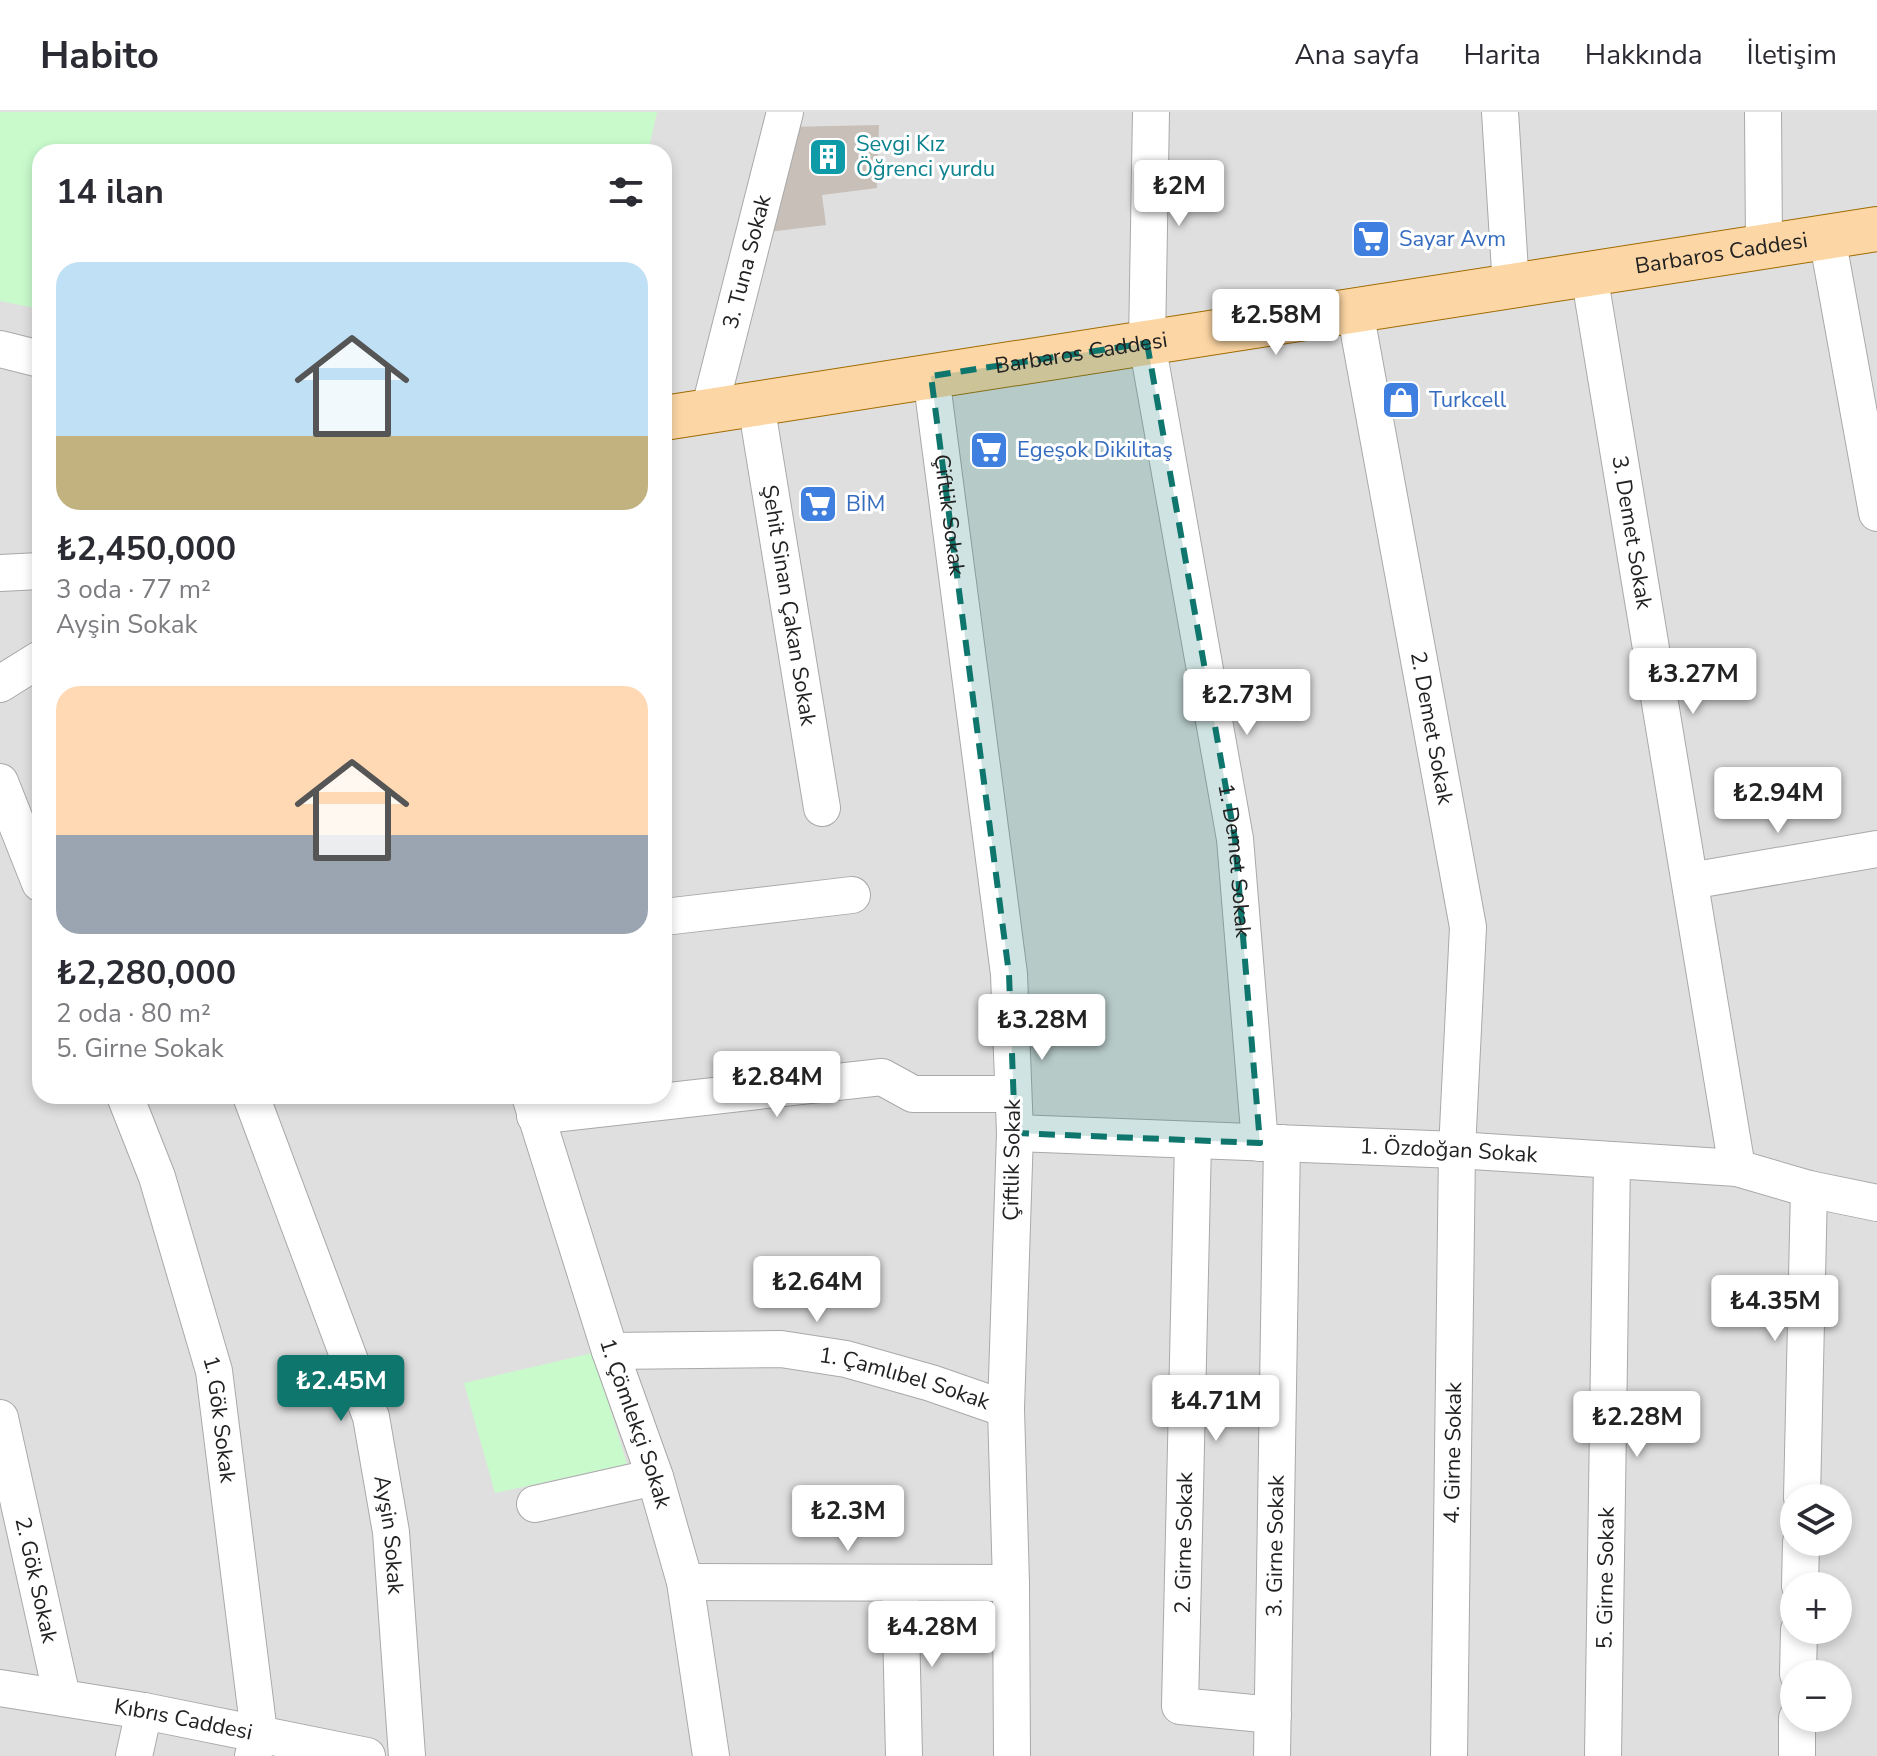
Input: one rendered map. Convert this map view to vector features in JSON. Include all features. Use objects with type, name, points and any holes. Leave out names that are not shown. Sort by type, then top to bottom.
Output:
[{"type":"main road","name":"Barbaros Caddesi","points":[[672,417],[1877,229]]},
{"type":"street","name":"3. Tuna Sokak","points":[[709,411],[785,112]]},
{"type":"street","name":"1. Demet Sokak","points":[[1151,112],[1147,343],[1235,839],[1271,1143]]},
{"type":"street","points":[[1494,112],[1500,112],[1511,287]]},
{"type":"street","points":[[1763,112],[1764,247]]},
{"type":"street","points":[[1827,237],[1877,513]]},
{"type":"street","name":"3. Demet Sokak","points":[[1589,274],[1737,1168]]},
{"type":"street","name":"2. Demet Sokak","points":[[1355,311],[1468,927],[1457,1150]]},
{"type":"street","points":[[0,349],[32,357]]},
{"type":"street","name":"Çiftlik Sokak","points":[[931,376],[1009,974],[1015,1133],[1006,1409],[1012,1756]]},
{"type":"street","name":"Şehit Sinan Çakan Sokak","points":[[756,404],[822,808]]},
{"type":"street","points":[[0,573],[32,571]]},
{"type":"street","points":[[0,684],[32,664]]},
{"type":"street","points":[[0,782],[32,863]]},
{"type":"street","points":[[1690,881],[1877,849]]},
{"type":"street","points":[[672,916],[852,895]]},
{"type":"street","points":[[672,1094],[882,1077],[913,1094],[1013,1094]]},
{"type":"street","name":"1. Gök Sokak","points":[[128,1104],[157,1177],[214,1371],[256,1744]]},
{"type":"street","name":"Ayşin Sokak","points":[[254,1104],[371,1417],[391,1532],[407,1756]]},
{"type":"street","points":[[532,1106],[556,1104]]},
{"type":"street","name":"1. Çömlekçi Sokak","points":[[532,1106],[610,1351],[655,1477],[685,1582],[711,1756]]},
{"type":"street","name":"1. Özdoğan Sokak","points":[[1015,1133],[1457,1150],[1737,1168],[1809,1189],[1877,1203]]},
{"type":"street","name":"2. Girne Sokak","points":[[1193,1142],[1180,1706],[1273,1715]]},
{"type":"street","name":"3. Girne Sokak","points":[[1271,1143],[1272,1756]]},
{"type":"street","name":"4. Girne Sokak","points":[[1449,1756],[1457,1150]]},
{"type":"street","name":"5. Girne Sokak","points":[[1603,1756],[1612,1161]]},
{"type":"street","points":[[1802,1484],[1809,1189]]},
{"type":"street","name":"1. Çamlıbel Sokak","points":[[610,1351],[781,1349],[846,1359],[1006,1409]]},
{"type":"street","name":"2. Gök Sokak","points":[[0,1418],[62,1697]]},
{"type":"street","points":[[535,1504],[655,1477]]},
{"type":"street","points":[[685,1582],[1011,1583]]},
{"type":"street","points":[[900,1583],[904,1756]]},
{"type":"street","name":"Kıbrıs Caddesi","points":[[0,1688],[144,1711],[256,1744],[367,1756]]},
{"type":"street","points":[[134,1756],[144,1711]]},
{"type":"street","points":[[1797,1732],[1797,1756]]},
{"type":"highlighted area","points":[[1147,343],[1235,839],[1260,1143],[1015,1133],[1009,974],[931,376]]},
{"type":"shaded area","points":[[0,112],[1877,112],[1877,1756],[0,1756]]},
{"type":"green space","points":[[0,112],[657,112],[650,144],[32,144],[32,307],[0,301]]},
{"type":"green space","points":[[593,1353],[627,1464],[495,1493],[464,1383]]},
{"type":"building","name":"Sevgi Kız Öğrenci yurdu","points":[[879,125],[877,188],[822,195],[826,225],[759,233],[785,127]]},
{"type":"place","name":"Sevgi Kız Öğrenci yurdu","points":[[828,157]]},
{"type":"place","name":"Sayar Avm","points":[[1371,239]]},
{"type":"place","name":"Turkcell","points":[[1401,400]]},
{"type":"place","name":"Egeşok Dikilitaş","points":[[989,450]]},
{"type":"place","name":"BİM","points":[[818,504]]}]
